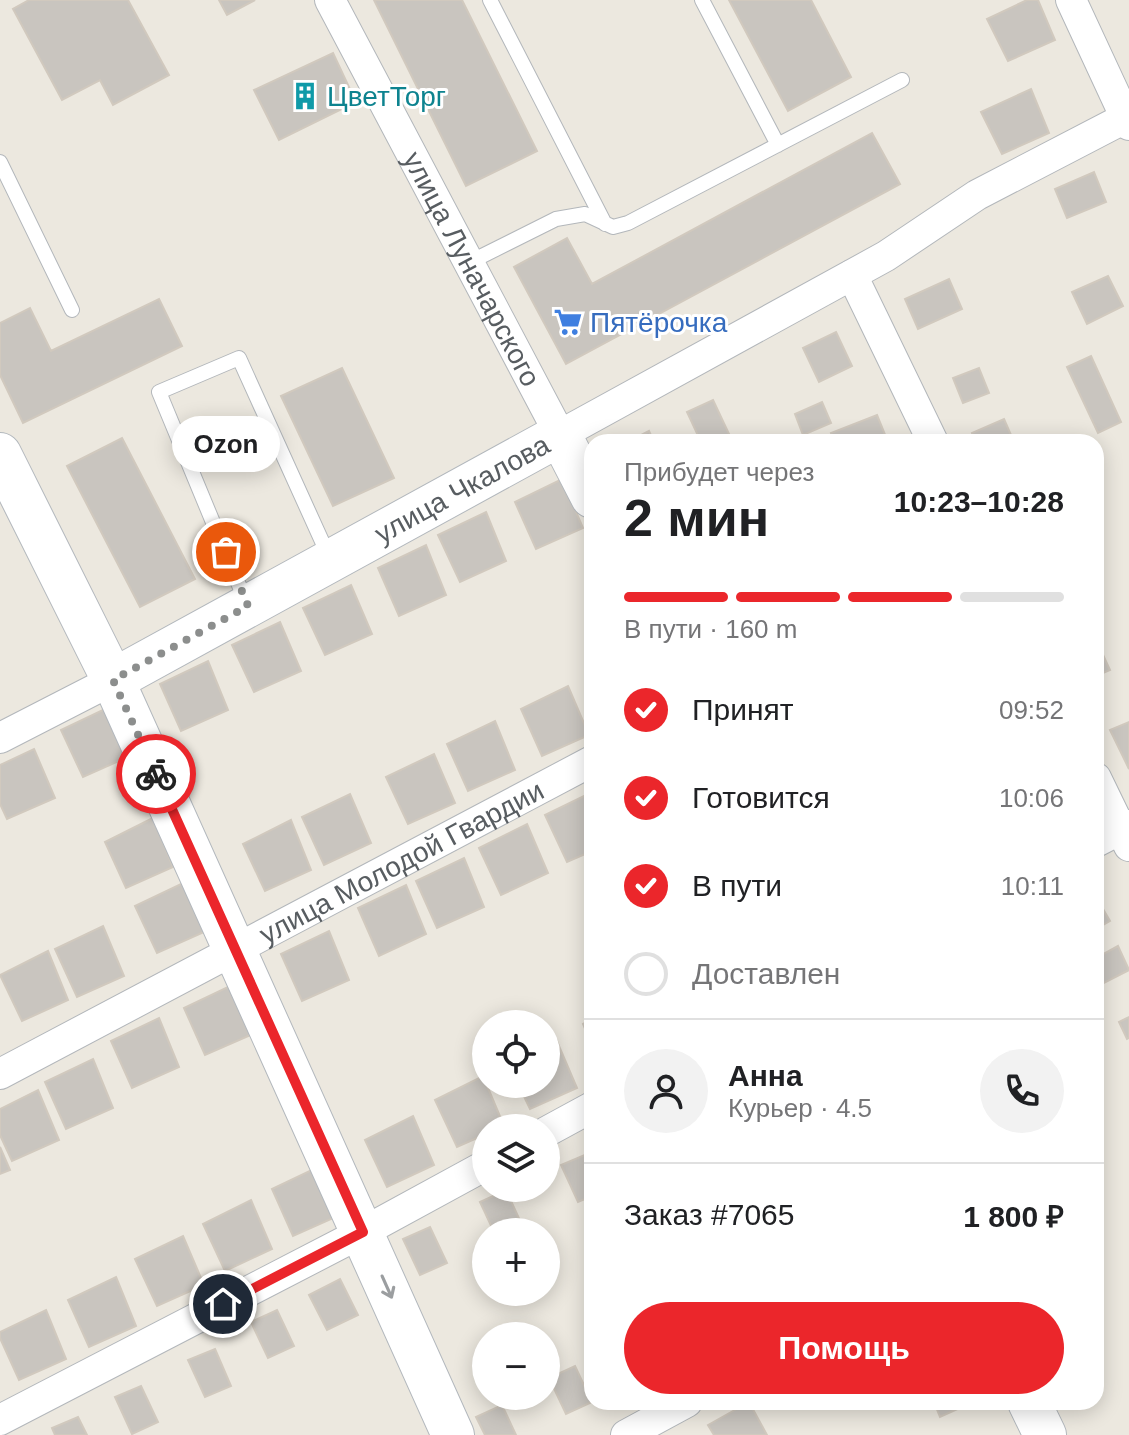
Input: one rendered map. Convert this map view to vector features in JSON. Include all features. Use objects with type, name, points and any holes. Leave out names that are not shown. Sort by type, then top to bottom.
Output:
[{"type":"main road","name":"улица Луначарского","points":[[560,435],[584,482]]},
{"type":"main road","name":"улица Чкалова","points":[[113,680],[560,435]]},
{"type":"main road","points":[[0,454],[113,680],[453,1435]]},
{"type":"main road","points":[[1033,1410],[1045,1435]]},
{"type":"street","name":"улица Луначарского","points":[[330,0],[560,435]]},
{"type":"street","points":[[1071,0],[1128,119]]},
{"type":"street","name":"улица Чкалова","points":[[560,435],[886,256],[977,195],[1128,119]]},
{"type":"street","points":[[852,275],[929,434]]},
{"type":"street","name":"улица Чкалова","points":[[0,738],[113,680]]},
{"type":"street","name":"улица Молодой Гвардии","points":[[0,1074],[584,765]]},
{"type":"street","points":[[1104,798],[1119,835]]},
{"type":"street","points":[[560,1124],[584,1111]]},
{"type":"street","points":[[0,1420],[472,1173]]},
{"type":"street","points":[[626,1435],[672,1410]]},
{"type":"lane","points":[[490,0],[605,224]]},
{"type":"lane","points":[[702,0],[778,145]]},
{"type":"lane","points":[[470,262],[556,219],[585,214],[613,227],[628,223],[902,80]]},
{"type":"lane","points":[[0,162],[72,310]]},
{"type":"lane","points":[[248,606],[159,392],[239,358],[330,559]]},
{"type":"building","points":[[29,0],[128,0],[169,75],[113,105],[100,80],[62,100],[13,9]]},
{"type":"building","points":[[219,0],[255,0],[227,15]]},
{"type":"building","points":[[374,0],[462,0],[537,151],[466,186]]},
{"type":"building","points":[[729,0],[811,0],[851,77],[788,111]]},
{"type":"building","points":[[1027,0],[1038,0],[1055,40],[1008,61],[987,19]]},
{"type":"building","name":"ЦветТорг","points":[[333,53],[356,102],[279,140],[254,90]]},
{"type":"building","points":[[1031,89],[1049,133],[1002,154],[981,112]]},
{"type":"building","points":[[872,133],[900,184],[566,364],[514,267],[567,238],[592,284]]},
{"type":"building","points":[[1094,172],[1106,202],[1067,218],[1055,189]]},
{"type":"building","points":[[1108,276],[1123,306],[1087,324],[1072,292]]},
{"type":"building","points":[[949,279],[962,309],[918,329],[905,299]]},
{"type":"building","points":[[159,299],[182,346],[23,423],[0,375],[0,323],[30,308],[51,351]]},
{"type":"building","points":[[836,332],[852,366],[819,382],[803,348]]},
{"type":"building","points":[[1091,356],[1121,422],[1098,433],[1067,367]]},
{"type":"building","points":[[342,368],[394,478],[333,506],[281,396]]},
{"type":"building","points":[[979,368],[989,393],[963,403],[953,378]]},
{"type":"building","points":[[713,400],[729,434],[697,434],[687,412]]},
{"type":"building","points":[[822,402],[831,423],[803,434],[795,414]]},
{"type":"building","points":[[877,415],[885,434],[831,434]]},
{"type":"building","points":[[1004,419],[1011,434],[972,434]]},
{"type":"building","points":[[122,438],[195,579],[140,607],[67,466]]},
{"type":"building","points":[[562,479],[583,528],[536,549],[515,502]]},
{"type":"building","points":[[486,512],[506,561],[460,582],[438,535]]},
{"type":"building","points":[[426,545],[446,595],[399,616],[378,568]]},
{"type":"building","points":[[351,585],[372,634],[325,655],[303,608]]},
{"type":"building","points":[[280,622],[301,671],[254,692],[232,645]]},
{"type":"building","points":[[1104,657],[1110,670],[1104,673]]},
{"type":"building","points":[[208,661],[228,710],[181,731],[160,684]]},
{"type":"building","points":[[568,686],[584,723],[584,737],[542,756],[521,709]]},
{"type":"building","points":[[109,707],[130,756],[83,777],[61,730]]},
{"type":"building","points":[[495,721],[515,770],[468,791],[447,744]]},
{"type":"building","points":[[1129,722],[1129,769],[1110,730]]},
{"type":"building","points":[[34,749],[55,798],[7,819],[0,804],[0,765]]},
{"type":"building","points":[[434,754],[455,803],[408,824],[386,777]]},
{"type":"building","points":[[350,794],[371,843],[324,865],[302,817]]},
{"type":"building","points":[[584,796],[584,855],[567,862],[545,815]]},
{"type":"building","points":[[153,818],[173,867],[126,888],[105,842]]},
{"type":"building","points":[[291,820],[311,870],[265,891],[243,844]]},
{"type":"building","points":[[527,824],[548,873],[501,895],[479,848]]},
{"type":"building","points":[[464,858],[484,907],[437,928],[416,881]]},
{"type":"building","points":[[183,883],[204,932],[157,953],[135,906]]},
{"type":"building","points":[[406,885],[426,934],[379,956],[358,908]]},
{"type":"building","points":[[1104,911],[1110,921],[1104,924]]},
{"type":"building","points":[[103,926],[124,976],[77,997],[55,949]]},
{"type":"building","points":[[329,931],[349,980],[302,1001],[281,954]]},
{"type":"building","points":[[1118,946],[1129,970],[1104,983],[1104,954]]},
{"type":"building","points":[[48,951],[68,1000],[22,1021],[0,975]]},
{"type":"building","points":[[232,985],[253,1034],[205,1055],[184,1008]]},
{"type":"building","points":[[1129,1017],[1129,1038],[1127,1039],[1119,1022]]},
{"type":"building","points":[[159,1018],[179,1067],[132,1088],[111,1041]]},
{"type":"building","points":[[560,1048],[577,1088],[560,1096]]},
{"type":"building","points":[[93,1059],[113,1108],[66,1129],[45,1082]]},
{"type":"building","points":[[472,1082],[472,1098],[492,1098],[499,1114],[472,1114],[472,1140],[457,1147],[435,1100]]},
{"type":"building","points":[[38,1090],[59,1140],[12,1161],[0,1135],[0,1109]]},
{"type":"building","points":[[525,1098],[555,1098],[530,1109]]},
{"type":"building","points":[[413,1116],[434,1165],[387,1187],[365,1140]]},
{"type":"building","points":[[0,1147],[10,1170],[0,1174]]},
{"type":"building","points":[[584,1155],[584,1199],[578,1202],[561,1165]]},
{"type":"building","points":[[320,1166],[340,1215],[293,1236],[272,1189]]},
{"type":"building","points":[[251,1200],[272,1249],[225,1271],[203,1224]]},
{"type":"building","points":[[480,1202],[512,1202],[519,1218],[487,1218]]},
{"type":"building","points":[[430,1227],[447,1263],[420,1275],[403,1239]]},
{"type":"building","points":[[183,1236],[204,1285],[157,1306],[135,1259]]},
{"type":"building","points":[[116,1277],[136,1326],[89,1347],[68,1300]]},
{"type":"building","points":[[340,1279],[358,1315],[327,1330],[309,1295]]},
{"type":"building","points":[[46,1310],[66,1359],[19,1380],[0,1332]]},
{"type":"building","points":[[277,1310],[294,1346],[268,1358],[251,1322]]},
{"type":"building","points":[[215,1349],[231,1386],[205,1397],[188,1360]]},
{"type":"building","points":[[575,1366],[584,1385],[584,1406],[566,1414],[560,1401],[560,1373]]},
{"type":"building","points":[[141,1386],[158,1422],[132,1434],[115,1397]]},
{"type":"building","points":[[491,1410],[504,1410],[516,1435],[485,1435],[476,1417]]},
{"type":"building","points":[[735,1410],[753,1410],[767,1435],[714,1435],[708,1425]]},
{"type":"building","points":[[937,1410],[955,1410],[940,1417]]},
{"type":"building","points":[[78,1417],[87,1435],[55,1435],[52,1428]]},
{"type":"way so far","points":[[156,774],[113,680],[248,606],[226,552]]},
{"type":"place","name":"ЦветТорг","points":[[305,96]]},
{"type":"place","name":"Пятёрочка","points":[[568,322]]},
{"type":"place","name":"Ozon","points":[[226,552]]},
{"type":"route","points":[[156,774],[363,1232],[223,1304]]}]
